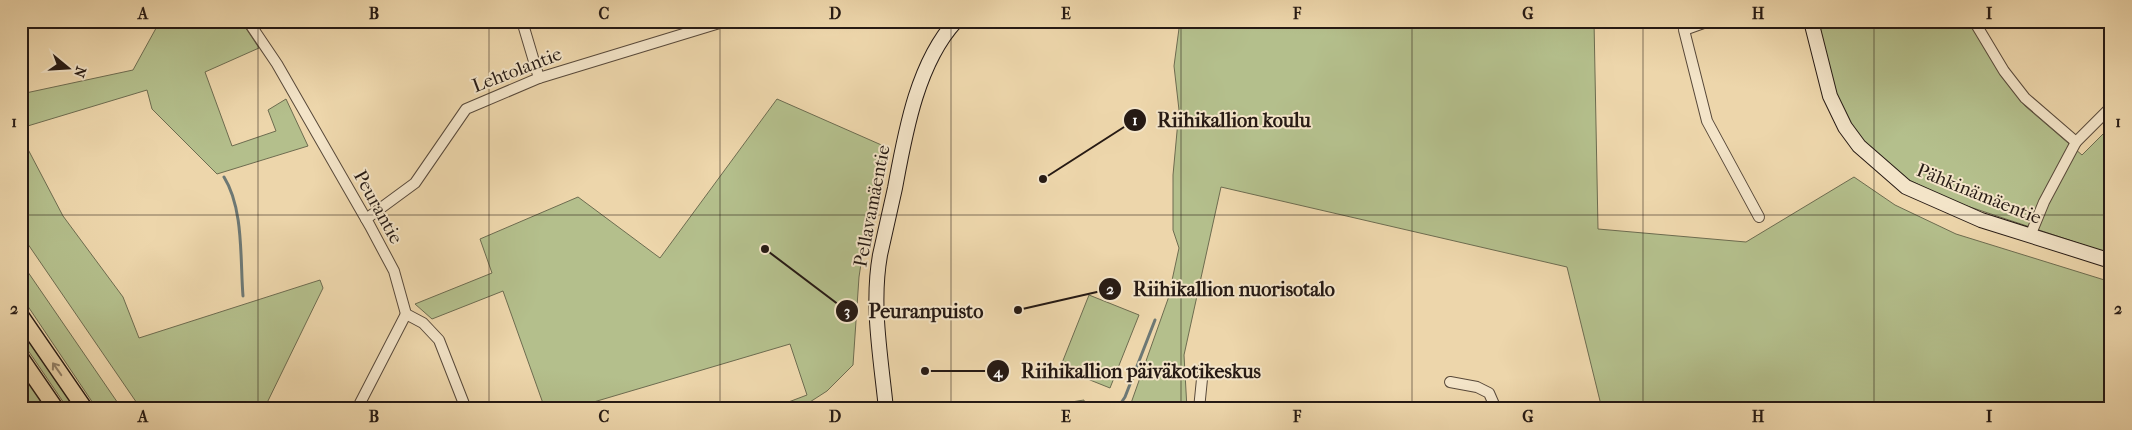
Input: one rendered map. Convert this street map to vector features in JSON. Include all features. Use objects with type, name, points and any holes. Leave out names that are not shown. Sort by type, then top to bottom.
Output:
[{"type":"main road","points":[[21,316],[85,409]]},
{"type":"main road","points":[[21,358],[56,409]]},
{"type":"street","name":"Peurantie","points":[[248,21],[277,64],[394,271],[406,314]]},
{"type":"street","points":[[522,21],[539,78]]},
{"type":"street","name":"Lehtolantie","points":[[366,220],[415,182],[466,109],[539,78],[726,21]]},
{"type":"street","points":[[1708,21],[1684,30],[1704,112],[1707,121],[1759,217]]},
{"type":"street","name":"Pähkinämäentie","points":[[1811,21],[1830,96],[1844,127],[1860,146],[1906,187],[1981,220],[2111,261]]},
{"type":"street","points":[[1974,21],[2004,71],[2025,98],[2076,142]]},
{"type":"street","name":"Pellavamäentie","points":[[886,409],[876,307],[877,274],[910,117],[933,54],[950,23]]},
{"type":"street","points":[[2030,236],[2044,202],[2076,142],[2111,107]]},
{"type":"street","points":[[358,409],[406,314],[423,323],[439,340],[466,409]]},
{"type":"street","points":[[1199,409],[1203,369]]},
{"type":"street","points":[[1450,382],[1476,387],[1489,393],[1496,409]]},
{"type":"green space","points":[[160,21],[241,21],[259,48],[205,72],[232,146],[276,131],[268,110],[286,99],[308,146],[217,174],[152,109],[147,90],[21,128],[21,94],[133,70]]},
{"type":"green space","points":[[1180,21],[1594,21],[1598,229],[1746,242],[1854,177],[1895,205],[1956,234],[2111,282],[2111,409],[1602,409],[1567,267],[1221,187],[1184,355],[1187,409],[1127,409],[1130,406],[1168,299],[1179,248],[1173,230],[1173,175],[1179,110],[1174,66]]},
{"type":"green space","points":[[1817,21],[1971,21],[1994,64],[2025,106],[2082,155],[2111,126],[2111,254],[1955,202],[1909,180],[1863,141],[1843,111],[1834,87]]},
{"type":"green space","points":[[777,99],[886,147],[869,210],[859,277],[853,365],[827,391],[799,409],[770,409],[807,395],[790,344],[570,409],[545,409],[503,291],[432,319],[415,304],[492,273],[480,239],[578,197],[660,258]]},
{"type":"green space","points":[[21,136],[63,216],[123,297],[139,338],[320,280],[323,288],[264,409],[141,409],[21,234]]},
{"type":"green space","points":[[21,262],[122,409],[97,409],[21,296]]},
{"type":"green space","points":[[1089,295],[1139,315],[1110,388],[1060,368]]},
{"type":"green space","points":[[21,326],[78,409],[68,409],[21,340]]},
{"type":"green space","points":[[21,368],[48,409],[21,409]]},
{"type":"green space","points":[[1084,400],[1085,409],[1033,408]]},
{"type":"waterway","points":[[224,177],[235,204],[238,219],[243,296]]},
{"type":"waterway","points":[[1117,409],[1125,397],[1155,320]]},
{"type":"place","name":"Riihikallion koulu","points":[[1043,179]]},
{"type":"place","name":"Peuranpuisto","points":[[765,249]]},
{"type":"place","name":"Riihikallion nuorisotalo","points":[[1018,310]]},
{"type":"place","name":"Riihikallion päiväkotikeskus","points":[[925,371]]}]
